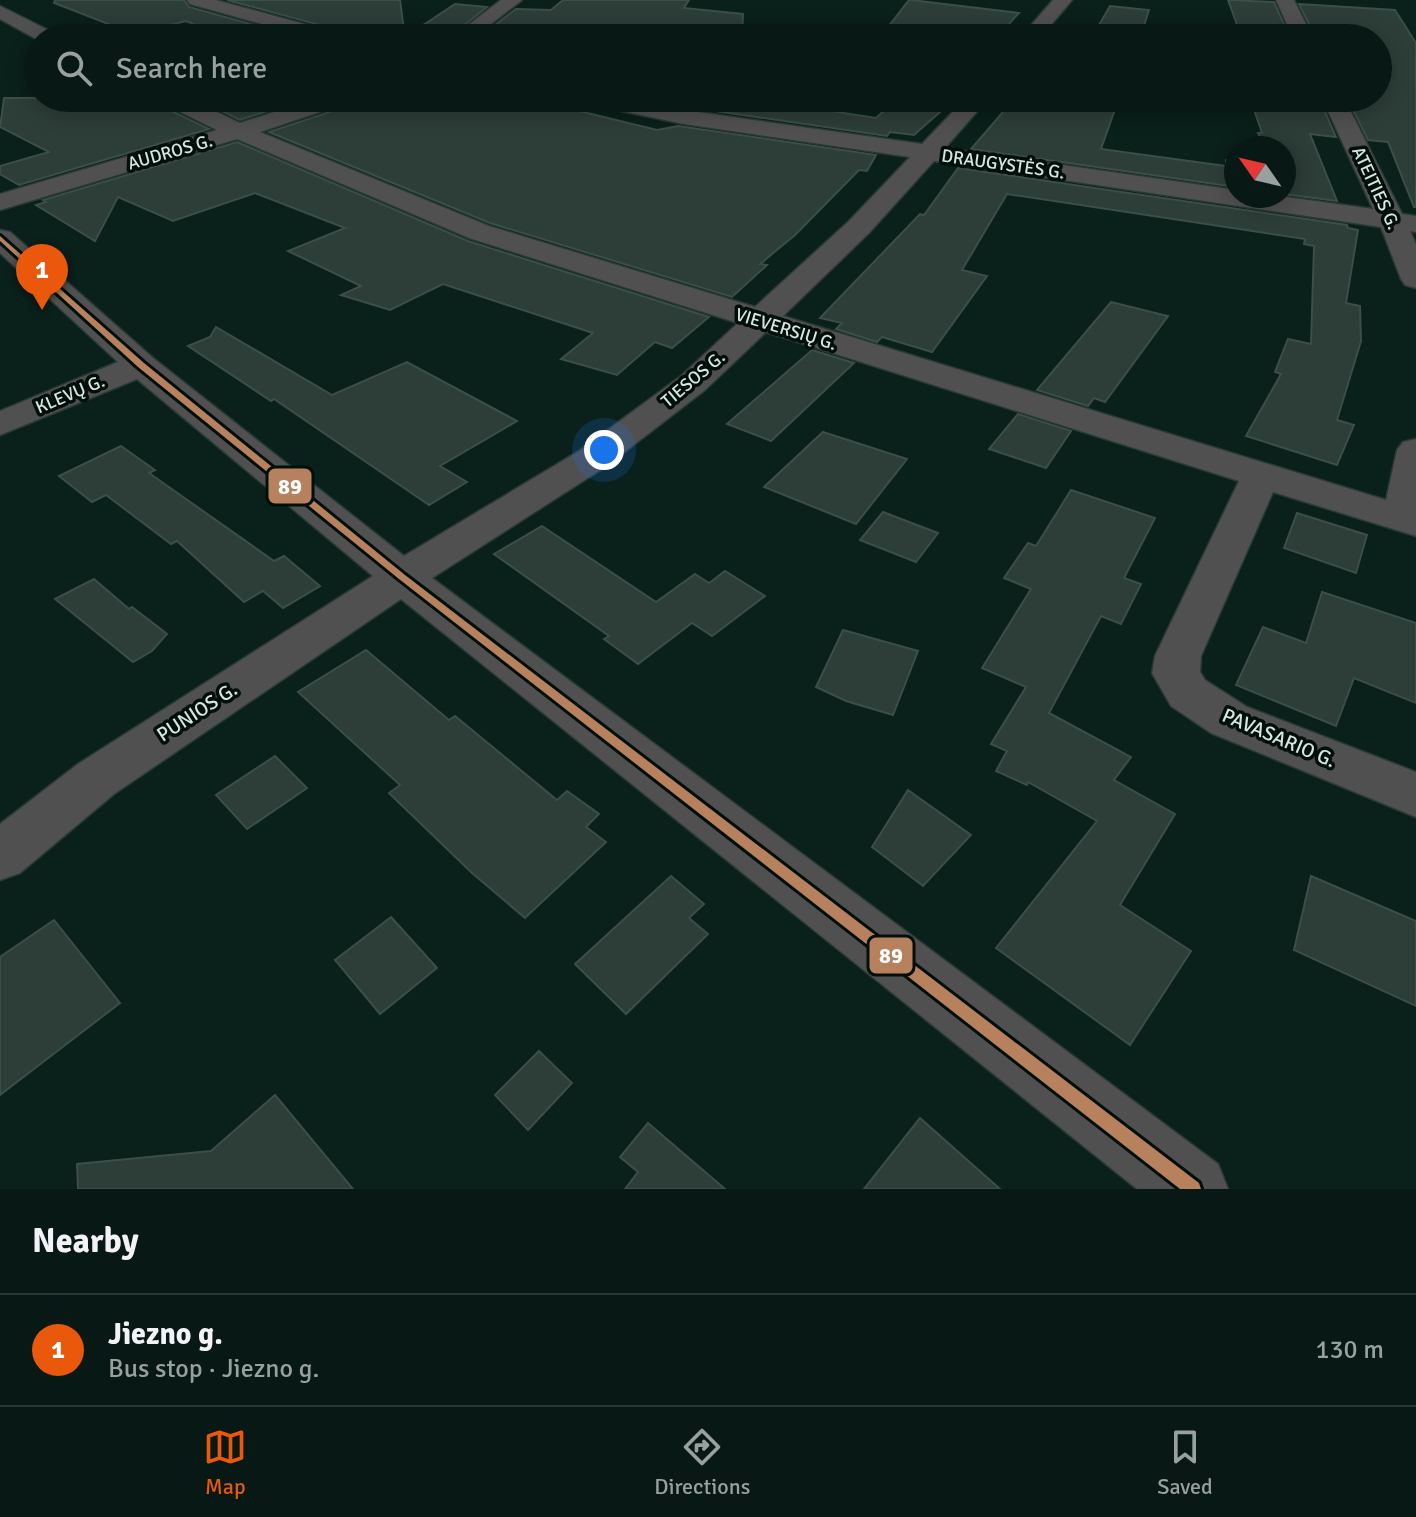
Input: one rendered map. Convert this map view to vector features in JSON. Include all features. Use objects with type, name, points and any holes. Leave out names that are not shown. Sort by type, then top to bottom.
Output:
[{"type":"street","points":[[196,0],[281,24]]},
{"type":"street","points":[[480,24],[513,0]]},
{"type":"street","points":[[1042,24],[1063,0]]},
{"type":"street","points":[[1285,0],[1296,24]]},
{"type":"street","points":[[251,16],[278,5]]},
{"type":"street","points":[[0,12],[24,25]]},
{"type":"street","name":"VIEVERSIŲ G.","points":[[199,112],[479,232],[1409,521]]},
{"type":"street","name":"AUDROS G.","points":[[0,202],[296,112]]},
{"type":"street","name":"DRAUGYSTĖS G.","points":[[660,112],[1404,222]]},
{"type":"street","name":"TIESOS G.","points":[[402,577],[592,459],[693,383],[859,227],[966,112]]},
{"type":"street","name":"ATEITIES G.","points":[[1341,112],[1404,222],[1416,279]]},
{"type":"street","points":[[0,238],[141,365],[402,577],[1193,1189]]},
{"type":"street","name":"KLEVŲ G.","points":[[0,424],[141,365]]},
{"type":"street","points":[[1409,521],[1416,450]]},
{"type":"street","name":"PAVASARIO G.","points":[[1261,475],[1178,656],[1176,673],[1188,693],[1229,720],[1416,795]]},
{"type":"street","name":"PUNIOS G.","points":[[0,856],[96,779],[402,577]]},
{"type":"building","points":[[55,0],[184,0],[189,7],[250,24],[193,24],[186,21],[174,24],[108,24],[54,3]]},
{"type":"building","points":[[227,0],[400,0],[403,24],[316,24]]},
{"type":"building","points":[[563,0],[689,0],[684,8],[743,14],[743,24],[496,24],[516,9],[551,10]]},
{"type":"building","points":[[909,0],[1019,13],[1009,24],[890,24]]},
{"type":"building","points":[[1228,0],[1274,2],[1284,24],[1237,24]]},
{"type":"building","points":[[455,4],[487,7],[466,24],[425,24]]},
{"type":"building","points":[[1299,4],[1395,10],[1416,43],[1416,207],[1388,142],[1368,140],[1354,112],[1392,112],[1392,24],[1309,24]]},
{"type":"building","points":[[1110,6],[1149,10],[1144,24],[1100,24]]},
{"type":"building","points":[[4,98],[24,98],[24,112],[174,112],[209,129],[19,185],[0,174],[0,166],[49,152],[0,127]]},
{"type":"building","points":[[224,112],[264,112],[240,120]]},
{"type":"building","points":[[330,112],[583,112],[657,130],[678,126],[876,155],[867,171],[859,170],[795,235],[760,264],[767,265],[732,297],[490,223],[269,132]]},
{"type":"building","points":[[722,112],[837,112],[876,118],[883,112],[940,112],[914,135],[890,132],[887,136]]},
{"type":"building","points":[[1003,112],[1114,112],[1101,149],[1224,166],[1224,185],[971,149]]},
{"type":"building","points":[[1255,112],[1325,112],[1336,137],[1310,134],[1337,201],[1296,196],[1296,136],[1259,136],[1258,133],[1262,133]]},
{"type":"building","points":[[237,142],[468,241],[709,317],[672,348],[655,342],[617,375],[561,359],[593,333],[443,284],[390,310],[341,295],[361,286],[288,251],[345,228],[255,193],[173,221],[118,197],[95,241],[36,205],[46,202],[43,200]]},
{"type":"building","points":[[958,168],[1347,225],[1358,230],[1346,303],[1360,306],[1361,341],[1337,420],[1354,425],[1337,465],[1246,436],[1281,374],[1275,372],[1288,339],[1311,344],[1314,246],[1304,244],[1305,239],[1007,194],[962,270],[987,276],[932,352],[882,337],[877,342],[836,329],[842,323],[820,318],[920,214],[924,215]]},
{"type":"building","points":[[1111,302],[1168,316],[1105,402],[1094,398],[1088,406],[1037,390]]},
{"type":"building","points":[[216,327],[332,395],[407,362],[517,421],[440,466],[467,482],[429,505],[274,399],[271,401],[188,346],[210,337]]},
{"type":"building","points":[[812,350],[854,363],[771,441],[727,424]]},
{"type":"building","points":[[1018,414],[1071,431],[1046,468],[989,449]]},
{"type":"building","points":[[823,432],[907,459],[856,524],[764,487]]},
{"type":"building","points":[[121,446],[155,470],[149,473],[274,561],[284,556],[320,586],[283,608],[263,591],[244,602],[177,541],[171,544],[106,495],[92,502],[59,476]]},
{"type":"building","points":[[1071,490],[1155,518],[1124,578],[1141,584],[1121,624],[1101,616],[1049,713],[1131,757],[1114,780],[1175,814],[1120,905],[1191,951],[1130,1045],[996,948],[1097,821],[1028,782],[1027,785],[996,771],[1007,751],[991,744],[1026,687],[982,668],[1031,589],[1004,578],[1028,543],[1036,546]]},
{"type":"building","points":[[883,512],[938,533],[916,562],[860,540]]},
{"type":"building","points":[[1297,513],[1367,535],[1356,573],[1284,548]]},
{"type":"building","points":[[542,526],[656,602],[695,574],[709,583],[725,571],[765,596],[712,636],[692,623],[638,664],[604,639],[609,636],[494,554]]},
{"type":"building","points":[[94,579],[129,609],[132,607],[167,634],[152,651],[133,662],[55,599]]},
{"type":"building","points":[[1322,592],[1416,623],[1416,703],[1354,678],[1336,726],[1236,685],[1263,627],[1306,643]]},
{"type":"building","points":[[843,630],[918,651],[893,715],[846,701],[816,687]]},
{"type":"building","points":[[366,650],[449,720],[455,716],[557,800],[567,791],[599,814],[586,827],[606,842],[525,918],[472,873],[389,793],[400,785],[298,692]]},
{"type":"building","points":[[275,756],[307,788],[247,829],[216,795]]},
{"type":"building","points":[[908,790],[971,835],[923,886],[872,847]]},
{"type":"building","points":[[671,876],[704,904],[689,918],[708,934],[626,1014],[575,964]]},
{"type":"building","points":[[1311,876],[1416,921],[1416,1006],[1294,950]]},
{"type":"building","points":[[391,917],[437,968],[380,1014],[335,960]]},
{"type":"building","points":[[54,920],[120,1003],[0,1095],[0,957]]},
{"type":"building","points":[[539,1051],[572,1083],[528,1130],[495,1095]]},
{"type":"building","points":[[275,1095],[353,1189],[78,1189],[77,1164],[211,1151]]},
{"type":"building","points":[[920,1118],[1000,1189],[864,1189]]},
{"type":"building","points":[[648,1123],[725,1189],[625,1189],[638,1172],[620,1157]]},
{"type":"transit line","name":"89","points":[[0,238],[141,365],[402,577],[1193,1189]]},
{"type":"place","name":"Jiezno g.","points":[[42,310]]}]
